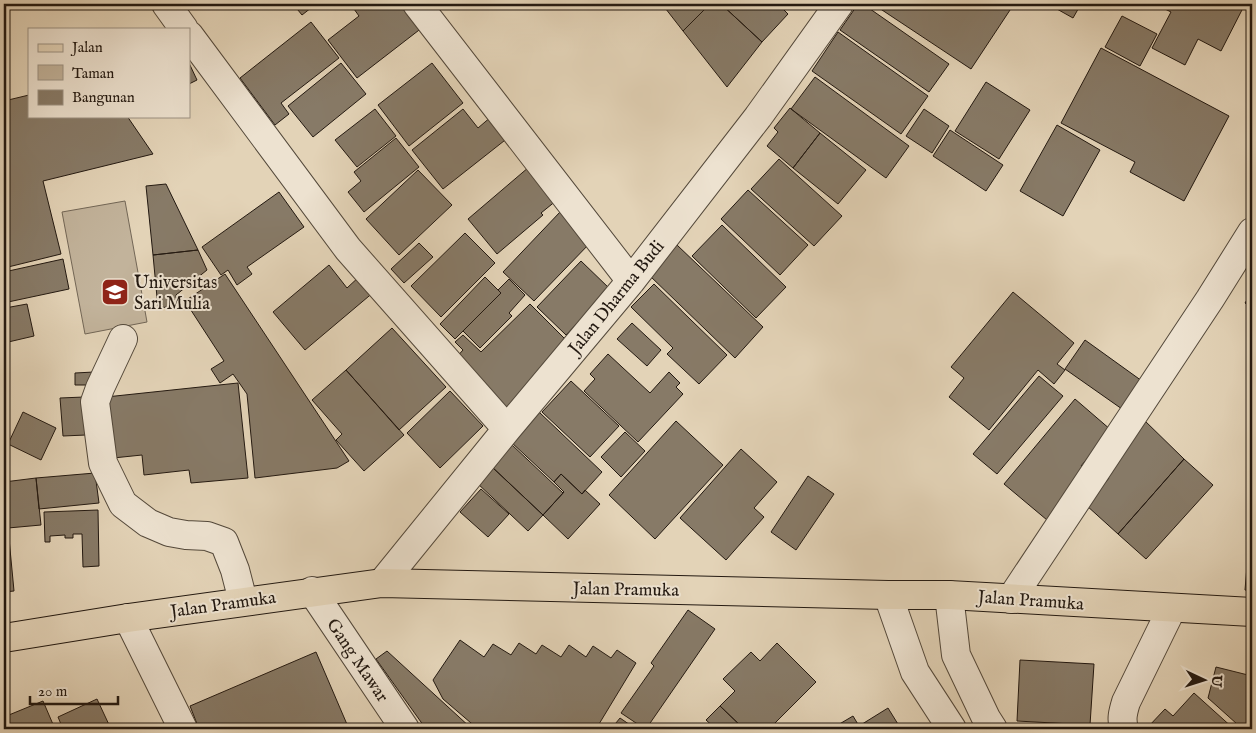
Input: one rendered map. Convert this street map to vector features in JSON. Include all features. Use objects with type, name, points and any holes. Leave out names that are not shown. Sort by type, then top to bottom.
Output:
[{"type":"main road","name":"Jalan Pramuka","points":[[4,638],[243,601],[382,583],[949,595],[1252,612]]},
{"type":"street","points":[[166,4],[183,28]]},
{"type":"street","points":[[417,4],[631,281]]},
{"type":"street","name":"Jalan Dharma Budi","points":[[382,583],[507,429],[631,281],[758,117],[839,4]]},
{"type":"street","points":[[190,36],[348,249],[507,429]]},
{"type":"street","points":[[1011,599],[1210,299],[1252,232]]},
{"type":"street","points":[[123,338],[95,402],[103,463],[123,504],[148,523],[169,532],[207,536],[224,542],[235,570],[243,601]]},
{"type":"street","name":"Gang Mawar","points":[[312,592],[405,729]]},
{"type":"street","points":[[888,595],[915,672],[952,729]]},
{"type":"street","points":[[949,595],[956,656],[993,729]]},
{"type":"street","points":[[1124,729],[1122,722],[1126,702],[1172,608]]},
{"type":"street","points":[[128,618],[183,729]]},
{"type":"street","points":[[915,672],[956,656]]},
{"type":"green space","points":[[125,201],[147,322],[85,334],[62,212]]},
{"type":"building","points":[[293,4],[316,4],[302,15]]},
{"type":"building","points":[[362,4],[404,4],[423,27],[357,78],[328,40],[359,16],[354,9]]},
{"type":"building","points":[[662,4],[710,4],[683,31]]},
{"type":"building","points":[[710,4],[721,4],[762,42],[727,87],[683,31]]},
{"type":"building","points":[[721,4],[778,4],[788,14],[762,42]]},
{"type":"building","points":[[858,4],[863,4],[949,64],[929,92],[840,30]]},
{"type":"building","points":[[873,4],[1007,4],[1012,7],[971,69]]},
{"type":"building","points":[[1048,4],[1081,4],[1073,18]]},
{"type":"building","points":[[1155,4],[1245,4],[1221,51],[1198,39],[1185,65],[1152,48],[1171,12]]},
{"type":"building","points":[[1122,16],[1157,34],[1140,66],[1105,47]]},
{"type":"building","points":[[311,22],[339,58],[281,103],[289,114],[275,125],[240,78]]},
{"type":"building","points":[[838,32],[928,96],[901,134],[812,71]]},
{"type":"building","points":[[1101,48],[1229,116],[1184,201],[1130,172],[1135,162],[1061,123]]},
{"type":"building","points":[[341,63],[366,94],[313,137],[288,106]]},
{"type":"building","points":[[432,63],[463,103],[409,146],[378,105]]},
{"type":"building","points":[[190,65],[197,80],[190,84]]},
{"type":"building","points":[[815,77],[909,146],[886,178],[791,109]]},
{"type":"building","points":[[986,82],[1030,110],[999,159],[955,131]]},
{"type":"building","points":[[28,95],[28,118],[128,118],[153,154],[43,181],[61,254],[4,268],[4,101]]},
{"type":"building","points":[[790,108],[820,133],[793,168],[767,146],[778,132],[774,128]]},
{"type":"building","points":[[375,109],[396,136],[357,167],[335,140]]},
{"type":"building","points":[[463,109],[478,128],[492,116],[509,137],[443,189],[412,150]]},
{"type":"building","points":[[924,109],[949,126],[932,153],[906,136]]},
{"type":"building","points":[[1057,125],[1100,150],[1063,216],[1020,191]]},
{"type":"building","points":[[950,130],[1003,165],[986,191],[933,156]]},
{"type":"building","points":[[820,133],[866,170],[838,204],[793,168]]},
{"type":"building","points":[[396,138],[419,167],[364,212],[348,192],[361,181],[354,172]]},
{"type":"building","points":[[779,159],[842,216],[814,246],[751,189]]},
{"type":"building","points":[[529,167],[557,200],[541,213],[543,215],[497,254],[468,219]]},
{"type":"building","points":[[418,170],[452,205],[399,255],[366,219]]},
{"type":"building","points":[[166,184],[198,250],[153,255],[146,186]]},
{"type":"building","points":[[748,190],[808,245],[780,275],[721,219]]},
{"type":"building","points":[[279,192],[304,227],[247,267],[252,274],[237,285],[228,270],[221,275],[202,247]]},
{"type":"building","points":[[561,211],[592,241],[534,301],[503,272]]},
{"type":"building","points":[[722,225],[786,287],[756,318],[692,256]]},
{"type":"building","points":[[465,233],[495,263],[441,317],[411,286]]},
{"type":"building","points":[[419,243],[433,257],[404,283],[391,269]]},
{"type":"building","points":[[677,245],[763,327],[735,358],[649,275]]},
{"type":"building","points":[[198,250],[207,270],[176,295],[177,306],[158,308],[153,255]]},
{"type":"building","points":[[63,259],[69,289],[8,302],[4,272]]},
{"type":"building","points":[[581,261],[610,289],[566,335],[537,307]]},
{"type":"building","points":[[329,265],[347,288],[361,275],[375,291],[305,350],[273,312]]},
{"type":"building","points":[[225,274],[349,461],[337,468],[255,478],[247,394],[233,374],[220,383],[211,369],[224,361],[185,301]]},
{"type":"building","points":[[485,277],[501,293],[455,339],[440,324]]},
{"type":"building","points":[[509,279],[525,295],[509,313],[512,316],[480,348],[463,331],[501,293],[498,290]]},
{"type":"building","points":[[654,284],[727,355],[699,384],[667,354],[673,348],[631,307]]},
{"type":"building","points":[[1013,292],[1074,343],[1057,364],[1065,370],[1054,384],[1038,370],[989,430],[949,397],[964,378],[951,367]]},
{"type":"building","points":[[1252,292],[1252,308],[1245,303]]},
{"type":"building","points":[[4,302],[5,308],[27,304],[34,336],[4,343]]},
{"type":"building","points":[[530,304],[571,345],[505,411],[454,360],[463,350],[455,342],[463,335],[481,352]]},
{"type":"building","points":[[632,323],[661,350],[647,366],[617,339]]},
{"type":"building","points":[[392,328],[446,387],[399,430],[346,370]]},
{"type":"building","points":[[1085,340],[1142,381],[1122,409],[1065,369]]},
{"type":"building","points":[[608,354],[650,393],[669,372],[680,383],[676,387],[683,394],[638,442],[584,391],[595,379],[590,374]]},
{"type":"building","points":[[346,370],[404,435],[364,471],[336,440],[342,434],[312,400]]},
{"type":"building","points":[[94,372],[95,385],[75,385],[75,373]]},
{"type":"building","points":[[1039,376],[1063,396],[997,474],[973,454]]},
{"type":"building","points":[[571,381],[619,426],[590,457],[542,412]]},
{"type":"building","points":[[238,383],[248,478],[191,483],[189,470],[144,475],[142,455],[113,458],[106,397]]},
{"type":"building","points":[[450,391],[483,426],[440,468],[407,433]]},
{"type":"building","points":[[84,397],[86,435],[63,436],[60,398]]},
{"type":"building","points":[[1075,399],[1111,430],[1081,466],[1088,472],[1047,520],[1004,484]]},
{"type":"building","points":[[23,412],[56,428],[41,460],[8,444]]},
{"type":"building","points":[[539,412],[602,472],[582,494],[561,474],[554,482],[511,442]]},
{"type":"building","points":[[1143,419],[1184,459],[1118,534],[1086,505],[1109,478],[1101,472]]},
{"type":"building","points":[[676,421],[723,465],[655,539],[609,495]]},
{"type":"building","points":[[625,432],[645,451],[621,477],[601,457]]},
{"type":"building","points":[[511,444],[563,493],[543,515],[491,466]]},
{"type":"building","points":[[741,449],[777,482],[754,508],[764,517],[726,560],[680,518]]},
{"type":"building","points":[[1184,459],[1213,485],[1146,559],[1118,534]]},
{"type":"building","points":[[491,466],[543,515],[528,531],[476,482]]},
{"type":"building","points":[[95,473],[99,503],[39,509],[36,478]]},
{"type":"building","points":[[561,474],[582,494],[585,490],[600,504],[568,539],[543,515],[564,492],[554,482]]},
{"type":"building","points":[[808,476],[834,494],[796,550],[771,532]]},
{"type":"building","points":[[36,478],[41,525],[8,528],[14,591],[4,592],[4,482]]},
{"type":"building","points":[[481,489],[509,514],[488,537],[460,512]]},
{"type":"building","points":[[98,510],[99,566],[83,567],[82,534],[73,534],[73,538],[65,538],[65,535],[50,536],[50,542],[45,542],[44,512]]},
{"type":"building","points":[[1248,554],[1252,554],[1252,591],[1245,590]]},
{"type":"building","points":[[688,610],[715,629],[645,729],[621,713],[654,666],[651,663]]},
{"type":"building","points":[[460,640],[484,657],[493,644],[511,655],[519,643],[536,654],[542,645],[561,657],[569,645],[586,657],[593,646],[611,658],[617,650],[636,663],[596,729],[478,729],[443,699],[433,680]]},
{"type":"building","points":[[777,643],[816,682],[769,729],[744,729],[720,706],[735,691],[723,679],[751,652],[760,661]]},
{"type":"building","points":[[387,651],[471,728],[426,729],[376,659]]},
{"type":"building","points":[[316,652],[349,729],[199,729],[190,706]]},
{"type":"building","points":[[1020,660],[1094,664],[1090,725],[1017,721]]},
{"type":"building","points":[[1216,667],[1252,676],[1252,728],[1237,724],[1208,698]]},
{"type":"building","points":[[1194,693],[1234,729],[1151,729],[1148,727],[1165,709],[1173,716]]},
{"type":"building","points":[[97,699],[111,729],[63,729],[58,717]]},
{"type":"building","points":[[43,701],[55,729],[4,729],[4,717]]},
{"type":"building","points":[[720,706],[744,729],[716,729],[706,720]]},
{"type":"building","points":[[888,708],[901,729],[831,729],[853,716],[859,726]]},
{"type":"building","points":[[620,718],[636,729],[611,729]]},
{"type":"place","name":"Universitas Sari Mulia","points":[[115,292]]}]
